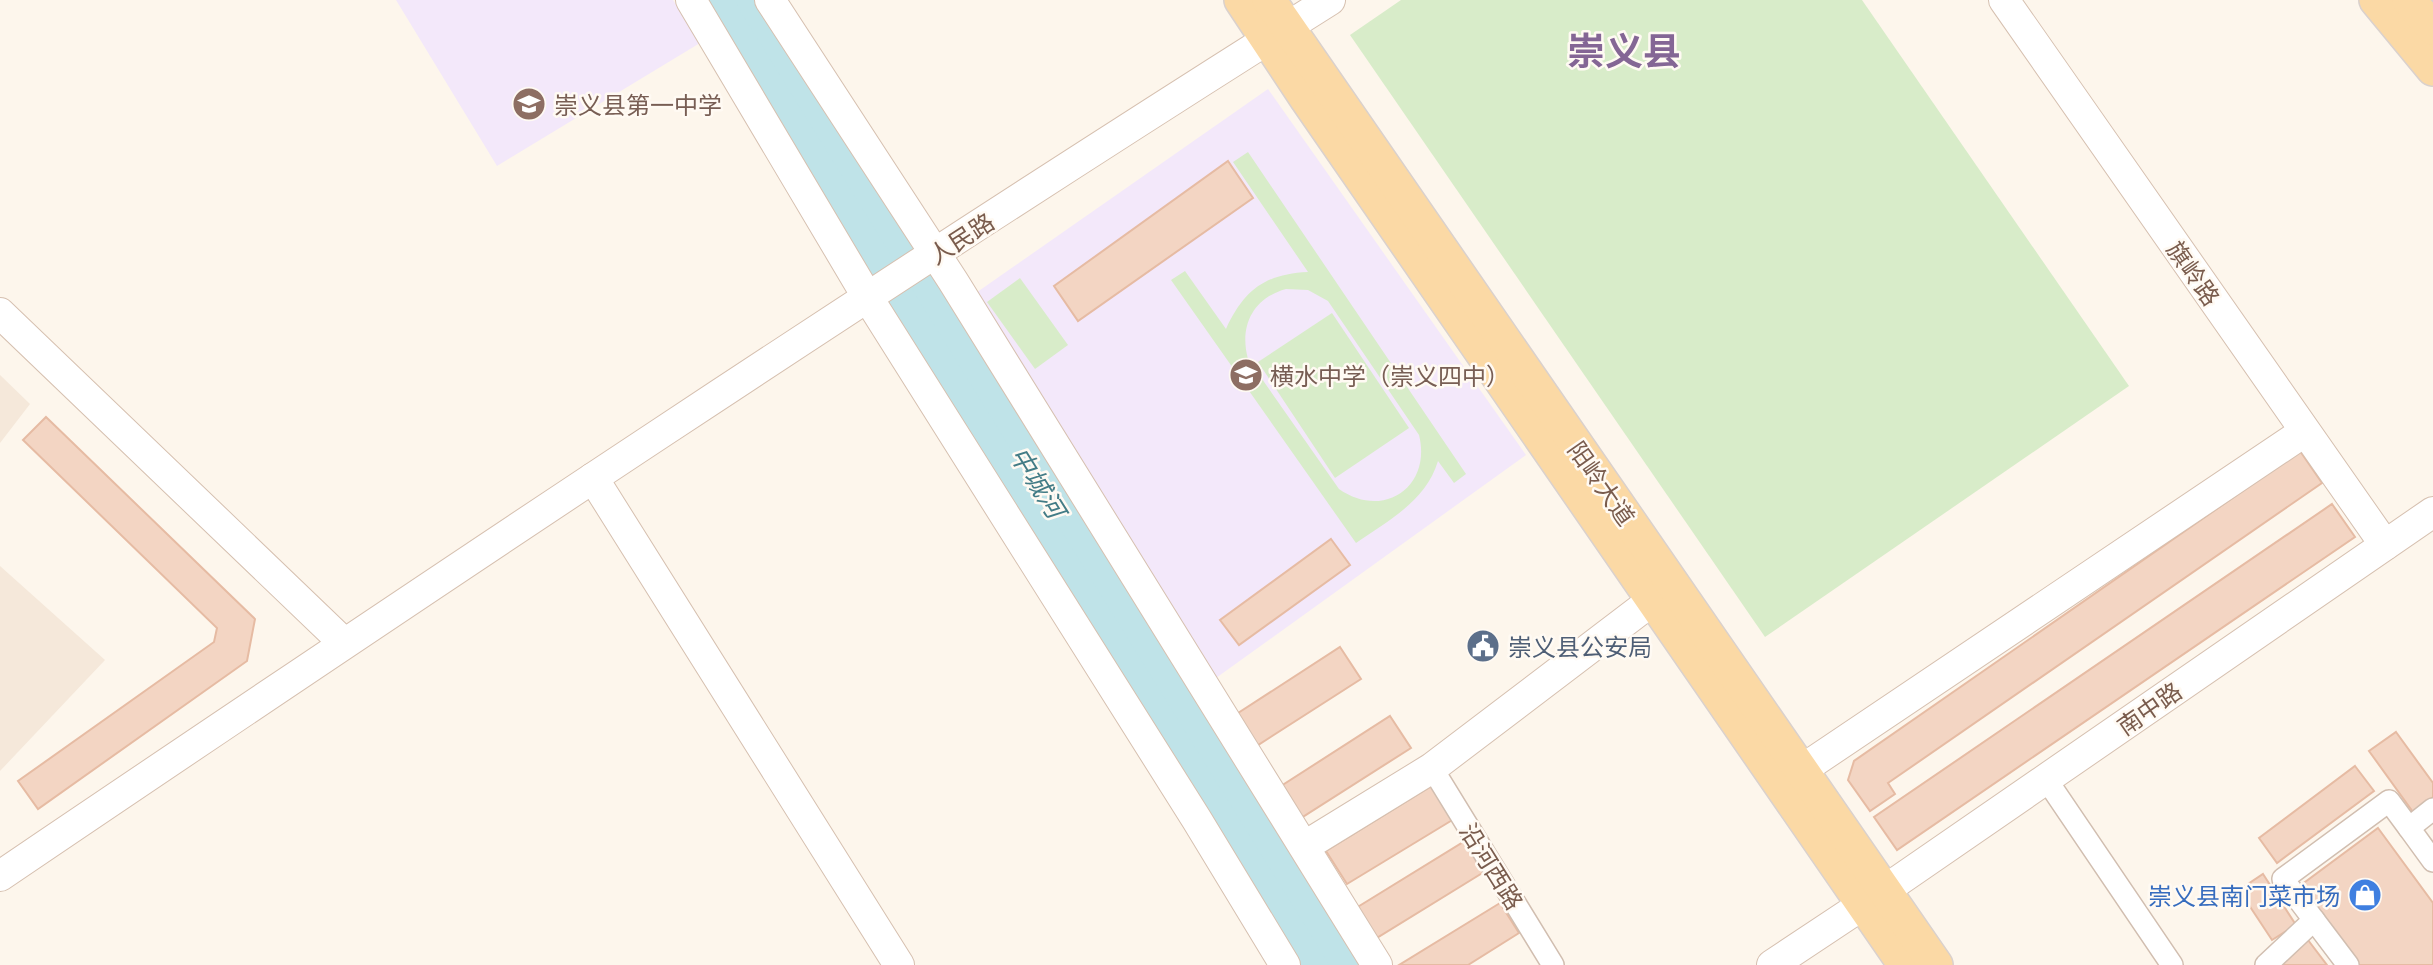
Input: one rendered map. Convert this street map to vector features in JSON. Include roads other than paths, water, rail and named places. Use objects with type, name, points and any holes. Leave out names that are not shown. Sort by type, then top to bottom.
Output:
[{"type":"main road","name":"阳岭大道","points":[[1241,0],[1274,22],[1800,771],[1874,897],[1905,965]]},
{"type":"main road","points":[[2376,0],[2433,69]]},
{"type":"main road","points":[[2409,0],[2433,28]]},
{"type":"main road","name":"阳岭大道","points":[[1274,22],[1653,600],[1874,897],[1936,965]]},
{"type":"street","points":[[691,0],[877,292],[1285,965]]},
{"type":"street","points":[[770,0],[930,258],[1306,846],[1377,965]]},
{"type":"street","name":"人民路","points":[[0,876],[344,643],[930,258],[1274,22],[1330,0]]},
{"type":"street","name":"旗岭路","points":[[2004,0],[2385,545]]},
{"type":"street","points":[[0,313],[344,643]]},
{"type":"street","points":[[1800,771],[2304,432]]},
{"type":"street","points":[[593,478],[899,965]]},
{"type":"street","name":"南中路","points":[[1772,965],[2433,512]]},
{"type":"street","points":[[1306,846],[1432,768],[1653,600]]},
{"type":"street","name":"沿河西路","points":[[1432,768],[1553,965]]},
{"type":"street","points":[[2046,779],[2172,965]]},
{"type":"street","points":[[2348,965],[2283,879],[2389,801],[2433,861]]},
{"type":"street","points":[[2409,828],[2433,809]]},
{"type":"street","points":[[2266,965],[2315,920]]},
{"type":"waterway","name":"中城河","points":[[719,0],[1316,965]]},
{"type":"waterway","name":"中城河","points":[[754,0],[1350,965]]},
{"type":"place","name":"崇义县第一中学","points":[[529,104]]},
{"type":"place","name":"横水中学（崇义四中）","points":[[1246,375]]},
{"type":"place","name":"崇义县公安局","points":[[1483,646]]},
{"type":"place","name":"崇义县南门菜市场","points":[[2365,895]]},
{"type":"district","name":"崇义县","points":[[1624,50]]}]
